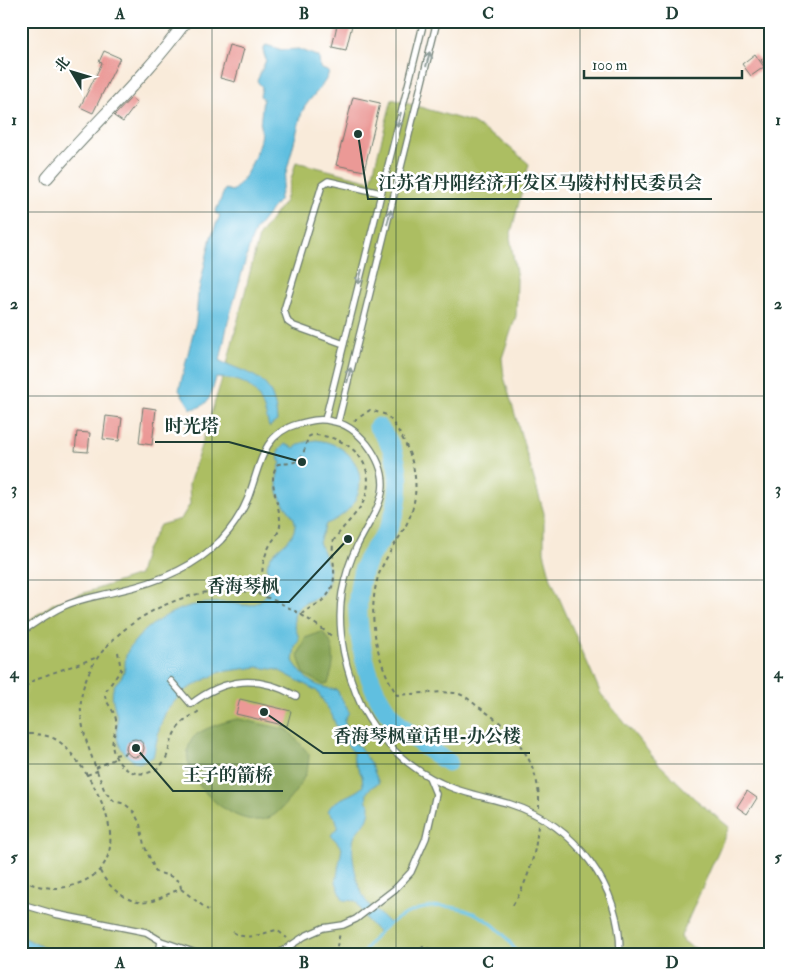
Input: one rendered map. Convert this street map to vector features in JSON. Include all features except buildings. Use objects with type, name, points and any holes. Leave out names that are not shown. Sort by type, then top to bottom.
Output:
[{"type":"street","points":[[47,178],[72,148],[110,110],[186,21]]},
{"type":"lane","points":[[325,420],[424,21]]},
{"type":"lane","points":[[338,422],[437,21]]},
{"type":"lane","points":[[344,344],[294,326],[288,322],[284,310],[322,185],[328,181],[338,182],[381,193]]},
{"type":"lane","points":[[21,632],[64,606],[158,580],[199,559],[220,541],[239,514],[247,498],[258,462],[270,440],[290,426],[314,420],[338,422],[365,442],[374,454],[379,463],[383,485],[378,508],[356,548],[345,580],[340,612],[342,640],[347,667],[354,688],[371,724],[397,753],[429,777],[451,788],[511,804],[540,817],[555,825],[580,847],[603,882],[614,905],[618,922],[620,955]]},
{"type":"lane","points":[[171,681],[191,704],[223,686],[247,681],[277,686],[296,696]]},
{"type":"lane","points":[[276,955],[291,943],[323,928],[340,926],[356,918],[395,890],[411,872],[426,838],[436,794],[429,777]]},
{"type":"lane","points":[[21,904],[55,914],[146,932],[161,941],[202,955]]},
{"type":"lane","points":[[159,955],[161,941]]},
{"type":"path","points":[[347,427],[370,410],[387,415],[405,441],[414,464],[415,489],[409,519],[384,563],[376,587],[375,621],[379,654],[396,695],[456,693],[506,727],[517,738],[540,787],[540,817],[527,879],[512,905]]},
{"type":"path","points":[[257,594],[263,585],[261,573],[264,558],[280,525],[280,513],[273,484],[274,468],[278,464],[296,463],[300,460],[308,437],[312,435],[321,435],[343,441],[353,449],[365,467],[368,477],[364,500],[333,542],[336,576],[330,591],[322,602],[301,615]]},
{"type":"path","points":[[208,910],[181,889],[180,882],[170,876],[156,872],[144,845],[140,824],[134,812],[125,804],[114,801],[105,792],[85,734],[81,704],[86,679],[99,657],[121,633],[170,602],[212,592],[257,594],[301,615],[332,637],[342,640]]},
{"type":"path","points":[[118,652],[121,670],[107,688],[104,696],[116,719],[112,738],[115,757],[134,774],[151,772],[158,769],[167,757],[175,731],[181,722],[198,712]]},
{"type":"path","points":[[21,694],[29,683],[38,678],[99,657]]},
{"type":"path","points":[[21,736],[41,734],[56,739],[98,790],[105,808],[111,838],[108,856],[99,871],[88,880],[74,886],[42,887],[21,880]]},
{"type":"path","points":[[87,775],[115,757],[127,752]]},
{"type":"path","points":[[99,871],[104,880],[120,894],[140,902],[148,902],[181,889]]},
{"type":"path","points":[[336,955],[340,938],[340,926]]},
{"type":"path","points":[[233,932],[242,938],[254,937],[277,930],[291,943]]},
{"type":"path","points":[[415,955],[422,947],[452,955]]},
{"type":"green space","points":[[392,99],[471,122],[502,141],[529,164],[510,237],[517,279],[516,316],[502,358],[504,377],[544,513],[544,552],[551,579],[601,694],[658,763],[695,799],[729,827],[680,938],[690,946],[713,955],[21,955],[21,626],[54,603],[139,575],[145,552],[160,525],[181,519],[190,504],[189,484],[228,360],[259,236],[285,201],[296,162],[371,181]]},
{"type":"green space","points":[[322,632],[331,643],[333,650],[330,677],[328,683],[324,685],[304,674],[298,656],[305,638]]},
{"type":"green space","points":[[238,719],[288,730],[309,754],[308,766],[304,776],[292,796],[274,815],[260,820],[243,818],[227,810],[211,798],[198,784],[190,768],[188,752],[193,738],[207,729]]},
{"type":"water","points":[[266,45],[282,50],[299,49],[319,57],[320,68],[329,72],[302,112],[279,200],[256,229],[251,241],[228,322],[220,361],[253,375],[267,386],[272,395],[277,421],[269,427],[263,405],[258,397],[253,390],[239,381],[216,378],[206,403],[191,409],[179,390],[196,321],[198,294],[211,237],[220,215],[215,213],[225,189],[232,191],[243,180],[253,161],[260,141],[263,98],[260,96],[262,87],[257,81],[266,60],[263,51]]},
{"type":"water","points":[[316,440],[334,445],[347,453],[356,464],[360,477],[359,491],[353,504],[342,515],[326,524],[319,542],[329,568],[329,580],[323,594],[297,610],[294,623],[299,640],[295,646],[293,661],[306,678],[322,687],[337,690],[349,712],[344,721],[353,742],[359,746],[371,764],[379,783],[367,792],[370,812],[366,821],[356,833],[353,845],[355,871],[363,895],[371,907],[389,923],[378,932],[366,919],[356,901],[343,900],[336,882],[342,848],[331,835],[338,827],[336,819],[328,811],[334,803],[363,786],[362,776],[354,761],[353,752],[340,736],[332,715],[317,691],[278,670],[258,667],[220,672],[184,691],[166,711],[160,726],[153,757],[139,763],[134,761],[125,754],[117,738],[117,717],[112,696],[113,691],[123,674],[127,652],[148,628],[173,612],[195,605],[231,603],[250,605],[259,602],[266,595],[269,587],[268,562],[274,553],[287,542],[295,527],[295,521],[280,496],[277,487],[277,476],[281,462],[279,461],[278,451],[285,444],[294,448],[302,443]]},
{"type":"water","points":[[21,936],[58,955],[21,955]]},
{"type":"waterway","points":[[378,427],[393,451],[397,465],[398,493],[392,520],[386,533],[367,561],[360,581],[358,620],[365,660],[378,696],[393,719],[423,745],[448,762]]},
{"type":"waterway","points":[[362,955],[378,934],[397,919],[418,909],[440,906],[463,909],[484,918],[502,933],[518,955]]},
{"type":"place","name":"江苏省丹阳经济开发区马陵村村民委员会","points":[[358,134]]},
{"type":"place","name":"时光塔","points":[[302,462]]},
{"type":"place","name":"香海琴枫","points":[[348,539]]},
{"type":"place","name":"香海琴枫童话里-办公楼","points":[[264,712]]},
{"type":"place","name":"王子的箭桥","points":[[136,748]]}]
